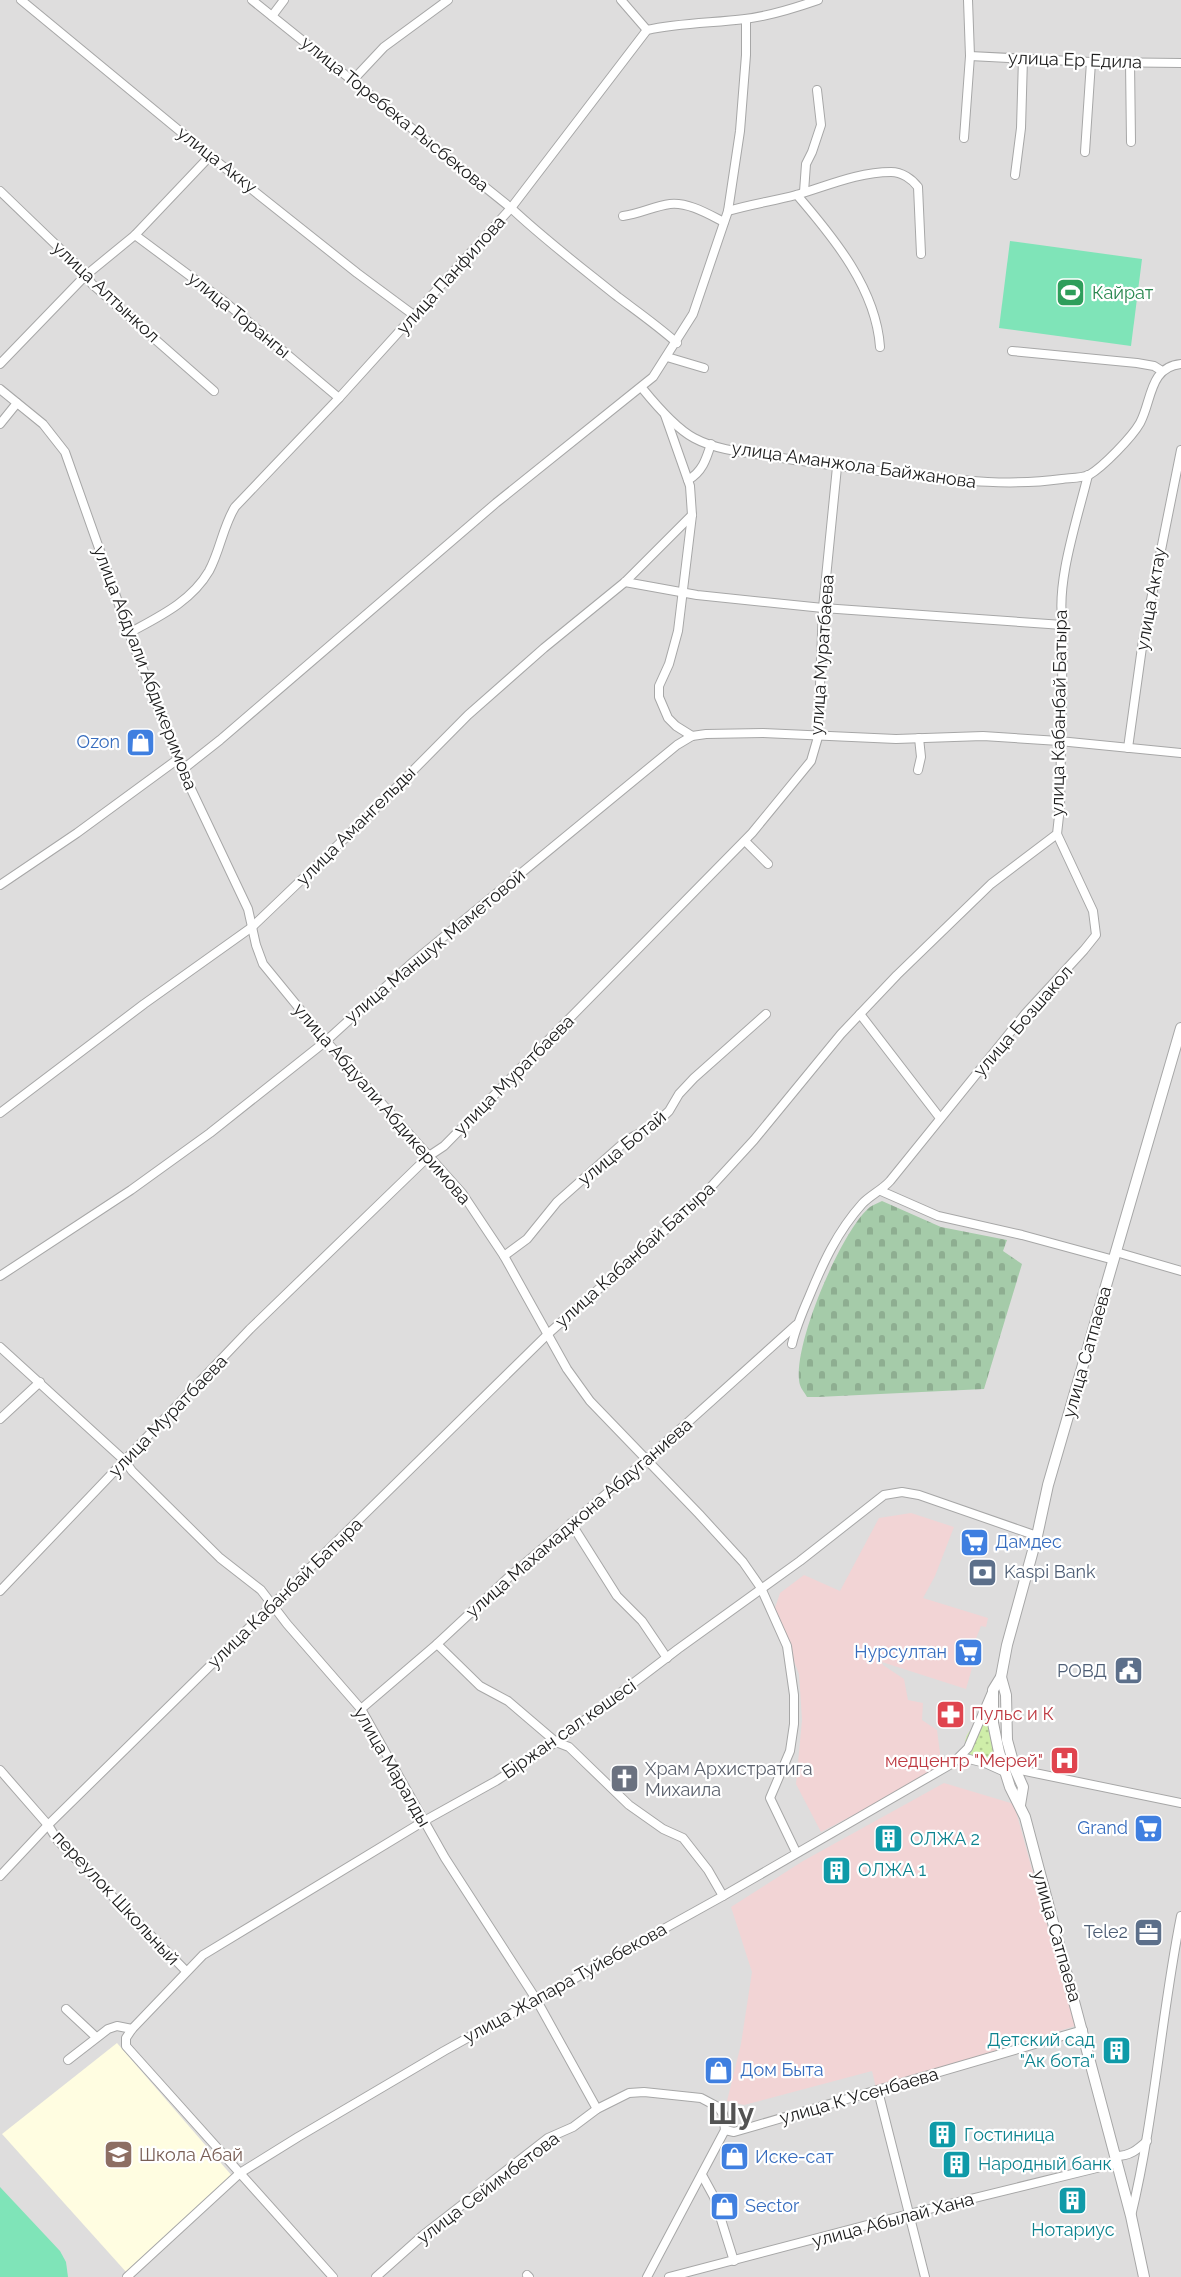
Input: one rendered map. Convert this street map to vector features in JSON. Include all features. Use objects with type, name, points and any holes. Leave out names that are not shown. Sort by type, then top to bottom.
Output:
[{"type":"street","name":"улица Акку","points":[[21,0],[210,156],[415,316]]},
{"type":"street","name":"улица Торебека Рысбекова","points":[[252,0],[511,208],[538,233],[659,326],[677,343]]},
{"type":"street","points":[[272,16],[284,0]]},
{"type":"street","points":[[353,80],[384,47],[448,0]]},
{"type":"street","points":[[621,0],[647,30],[672,25],[747,19],[818,0]]},
{"type":"street","points":[[964,138],[970,56],[968,0]]},
{"type":"street","points":[[182,770],[496,503],[653,377],[677,343],[693,314],[728,211],[740,131],[747,19]]},
{"type":"street","name":"улица Панфилова","points":[[129,633],[181,603],[198,586],[209,570],[235,507],[415,316],[511,208],[647,30]]},
{"type":"street","name":"улица Ер Едила","points":[[970,56],[1091,62],[1181,63]]},
{"type":"street","points":[[1014,175],[1021,129],[1023,58]]},
{"type":"street","points":[[1085,152],[1091,62]]},
{"type":"street","points":[[1130,62],[1131,142]]},
{"type":"street","points":[[817,90],[821,125],[813,152],[806,164],[800,193],[855,274],[873,308],[879,327],[880,347]]},
{"type":"street","points":[[0,364],[85,276],[135,235],[210,156]]},
{"type":"street","points":[[728,211],[846,179],[892,172],[906,176],[913,181],[920,193],[921,254]]},
{"type":"street","name":"улица Алтынкол","points":[[0,191],[79,267],[85,276],[214,391]]},
{"type":"street","points":[[623,216],[640,214],[669,204],[681,204],[724,222]]},
{"type":"street","name":"улица Торангы","points":[[135,235],[225,302],[339,398]]},
{"type":"street","points":[[1012,351],[1137,363],[1154,366],[1162,371]]},
{"type":"street","points":[[667,357],[704,368]]},
{"type":"street","points":[[1088,476],[1100,467],[1140,423],[1155,380],[1162,371],[1181,364]]},
{"type":"street","points":[[642,388],[665,415],[688,480],[692,515],[678,631],[659,686],[659,697],[668,718],[676,726],[692,736],[763,733],[818,737],[983,736],[1181,753]]},
{"type":"street","name":"улица Абдуали Абдикеримова","points":[[0,389],[43,424],[65,452],[129,633],[182,770],[248,909],[263,964],[326,1041],[462,1193],[504,1257],[572,1377],[590,1401],[743,1562],[761,1588],[787,1646],[791,1668],[794,1724],[790,1751],[770,1798],[796,1852]]},
{"type":"street","points":[[0,424],[17,403]]},
{"type":"street","name":"улица Аманжола Байжанова","points":[[665,415],[693,438],[724,448],[837,467],[990,483],[1039,482],[1088,476]]},
{"type":"street","points":[[688,480],[698,474],[711,444]]},
{"type":"street","name":"улица Актау","points":[[1128,748],[1143,640],[1181,450]]},
{"type":"street","name":"улица Муратбаева","points":[[0,1591],[250,1329],[429,1156],[444,1146],[745,841],[811,760],[818,737],[823,608],[837,467]]},
{"type":"street","name":"улица Кабанбай Батыра","points":[[0,1876],[48,1825],[291,1589],[549,1333],[698,1202],[754,1140],[807,1074],[897,975],[991,884],[1057,834],[1060,807],[1059,741],[1063,625],[1059,608],[1064,576],[1088,476]]},
{"type":"street","name":"улица Амангельды","points":[[0,1113],[144,1004],[252,927],[468,715],[544,648],[625,582],[692,515]]},
{"type":"street","points":[[625,582],[697,595],[823,608],[1063,625]]},
{"type":"street","name":"улица Маншук Маметовой","points":[[0,1276],[131,1190],[201,1139],[326,1041],[413,962],[637,777],[692,736]]},
{"type":"street","points":[[918,770],[921,757],[919,738]]},
{"type":"street","points":[[0,885],[77,833],[178,759]]},
{"type":"street","name":"улица Бозшакол","points":[[796,1325],[832,1244],[863,1202],[881,1191],[1025,1014],[1096,935],[1093,910],[1057,834]]},
{"type":"street","points":[[745,841],[768,864]]},
{"type":"street","name":"улица Ботай","points":[[504,1257],[527,1239],[556,1202],[627,1140],[653,1126],[669,1111],[679,1094],[694,1078],[766,1014]]},
{"type":"street","points":[[860,1014],[940,1118]]},
{"type":"street","name":"улица Сатпаева","points":[[1010,1770],[993,1723],[993,1690],[1001,1677],[1048,1485],[1181,1028]]},
{"type":"street","points":[[881,1191],[938,1215],[1181,1271]]},
{"type":"street","points":[[792,1344],[796,1325]]},
{"type":"street","name":"улица Махамаджона Абдуганиева","points":[[361,1709],[437,1644],[509,1577],[647,1459],[796,1325]]},
{"type":"street","name":"улица Маралды","points":[[0,1347],[125,1461],[132,1471],[220,1558],[261,1590],[286,1624],[361,1709],[445,1858],[536,1999],[597,2109]]},
{"type":"street","points":[[0,1419],[40,1382]]},
{"type":"street","name":"Біржан сал көшесі","points":[[240,2173],[126,2046],[126,2038],[132,2029],[203,1955],[424,1821],[496,1781],[556,1742],[800,1561],[884,1495],[892,1493],[919,1495],[1037,1536]]},
{"type":"street","points":[[571,1524],[617,1596],[642,1621],[667,1658]]},
{"type":"street","points":[[437,1644],[480,1686],[508,1701],[556,1742],[569,1747],[645,1817],[683,1838],[708,1870],[723,1896]]},
{"type":"street","name":"улица Сатпаева","points":[[1001,1677],[1006,1695],[1010,1787],[1020,1805],[1083,2030],[1131,2216],[1144,2277]]},
{"type":"street","name":"улица Жапара Туйебекова","points":[[127,2277],[240,2173],[415,2067],[723,1896],[796,1852],[863,1817],[961,1757],[968,1748],[993,1690]]},
{"type":"street","points":[[961,1757],[1010,1770],[1181,1803]]},
{"type":"street","name":"переулок Школьный","points":[[0,1770],[48,1825],[58,1841],[128,1915],[186,1971]]},
{"type":"street","points":[[1131,2216],[1147,2141],[1181,1916]]},
{"type":"street","points":[[66,2009],[96,2037]]},
{"type":"street","points":[[68,2060],[108,2029],[117,2026],[132,2029]]},
{"type":"street","name":"улица К Усенбаева","points":[[725,2130],[734,2132],[1083,2030]]},
{"type":"street","points":[[878,2091],[925,2277]]},
{"type":"street","name":"улица Сейимбетова","points":[[376,2277],[422,2236],[548,2138],[573,2127],[597,2109],[629,2093],[701,2098],[718,2107],[723,2114],[725,2130]]},
{"type":"street","points":[[647,2277],[725,2130]]},
{"type":"street","name":"улица Абылай Хана","points":[[669,2277],[1116,2160],[1138,2150],[1147,2141]]},
{"type":"street","points":[[240,2173],[333,2277]]},
{"type":"street","points":[[702,2175],[714,2197],[734,2261]]},
{"type":"shaded area","name":"Шу","points":[[0,0],[1181,0],[1181,2277],[0,2277]]},
{"type":"shaded area","points":[[911,1513],[954,1527],[935,1576],[923,1598],[988,1618],[986,1627],[981,1626],[975,1641],[979,1644],[966,1689],[882,1662],[904,1679],[908,1700],[923,1703],[922,1720],[937,1730],[942,1769],[821,1832],[796,1784],[802,1720],[799,1674],[774,1611],[780,1593],[804,1575],[840,1591],[879,1518]]},
{"type":"shaded area","points":[[944,1783],[1014,1804],[1075,2026],[876,2088],[872,2071],[744,2105],[727,2101],[741,2044],[752,1972],[731,1907],[803,1861]]},
{"type":"shaded area","name":"Школа Абай","points":[[117,2043],[233,2177],[127,2273],[2,2134]]},
{"type":"green space","name":"Кайрат","points":[[1010,241],[1142,259],[1131,346],[999,328]]},
{"type":"green space","points":[[882,1201],[941,1227],[1007,1240],[1003,1251],[1022,1264],[984,1389],[807,1397],[801,1388],[799,1368],[803,1346],[821,1291],[846,1239],[870,1207]]},
{"type":"green space","points":[[985,1724],[993,1725],[999,1730],[1004,1736],[1004,1752],[999,1758],[993,1763],[985,1764],[977,1763],[971,1758],[966,1752],[965,1744],[966,1736],[971,1730],[977,1725]]},
{"type":"green space","points":[[0,2187],[60,2251],[66,2262],[68,2277],[0,2277]]},
{"type":"place","name":"Кайрат","points":[[1071,293]]},
{"type":"place","name":"Ozon","points":[[141,742]]},
{"type":"place","name":"Дамдес","points":[[974,1542]]},
{"type":"place","name":"Kaspi Bank","points":[[983,1572]]},
{"type":"place","name":"Нурсултан","points":[[968,1652]]},
{"type":"place","name":"РОВД","points":[[1128,1671]]},
{"type":"place","name":"Пульс и К","points":[[950,1714]]},
{"type":"place","name":"медцентр \"Мерей\"","points":[[1064,1761]]},
{"type":"place","name":"Храм Архистратига Михаила","points":[[624,1779]]},
{"type":"place","name":"Grand","points":[[1149,1828]]},
{"type":"place","name":"ОЛЖА 2","points":[[889,1839]]},
{"type":"place","name":"ОЛЖА 1","points":[[837,1870]]},
{"type":"place","name":"Tele2","points":[[1149,1932]]},
{"type":"place","name":"Детский сад \"Ак бота\"","points":[[1116,2050]]},
{"type":"place","name":"Дом Быта","points":[[719,2070]]},
{"type":"place","name":"Гостиница","points":[[943,2135]]},
{"type":"place","name":"Школа Абай","points":[[118,2155]]},
{"type":"place","name":"Иске-сат","points":[[734,2157]]},
{"type":"place","name":"Народный банк","points":[[957,2164]]},
{"type":"place","name":"Нотариус","points":[[1073,2201]]},
{"type":"place","name":"Sector","points":[[724,2206]]},
{"type":"district","name":"Шу","points":[[731,2114]]}]
